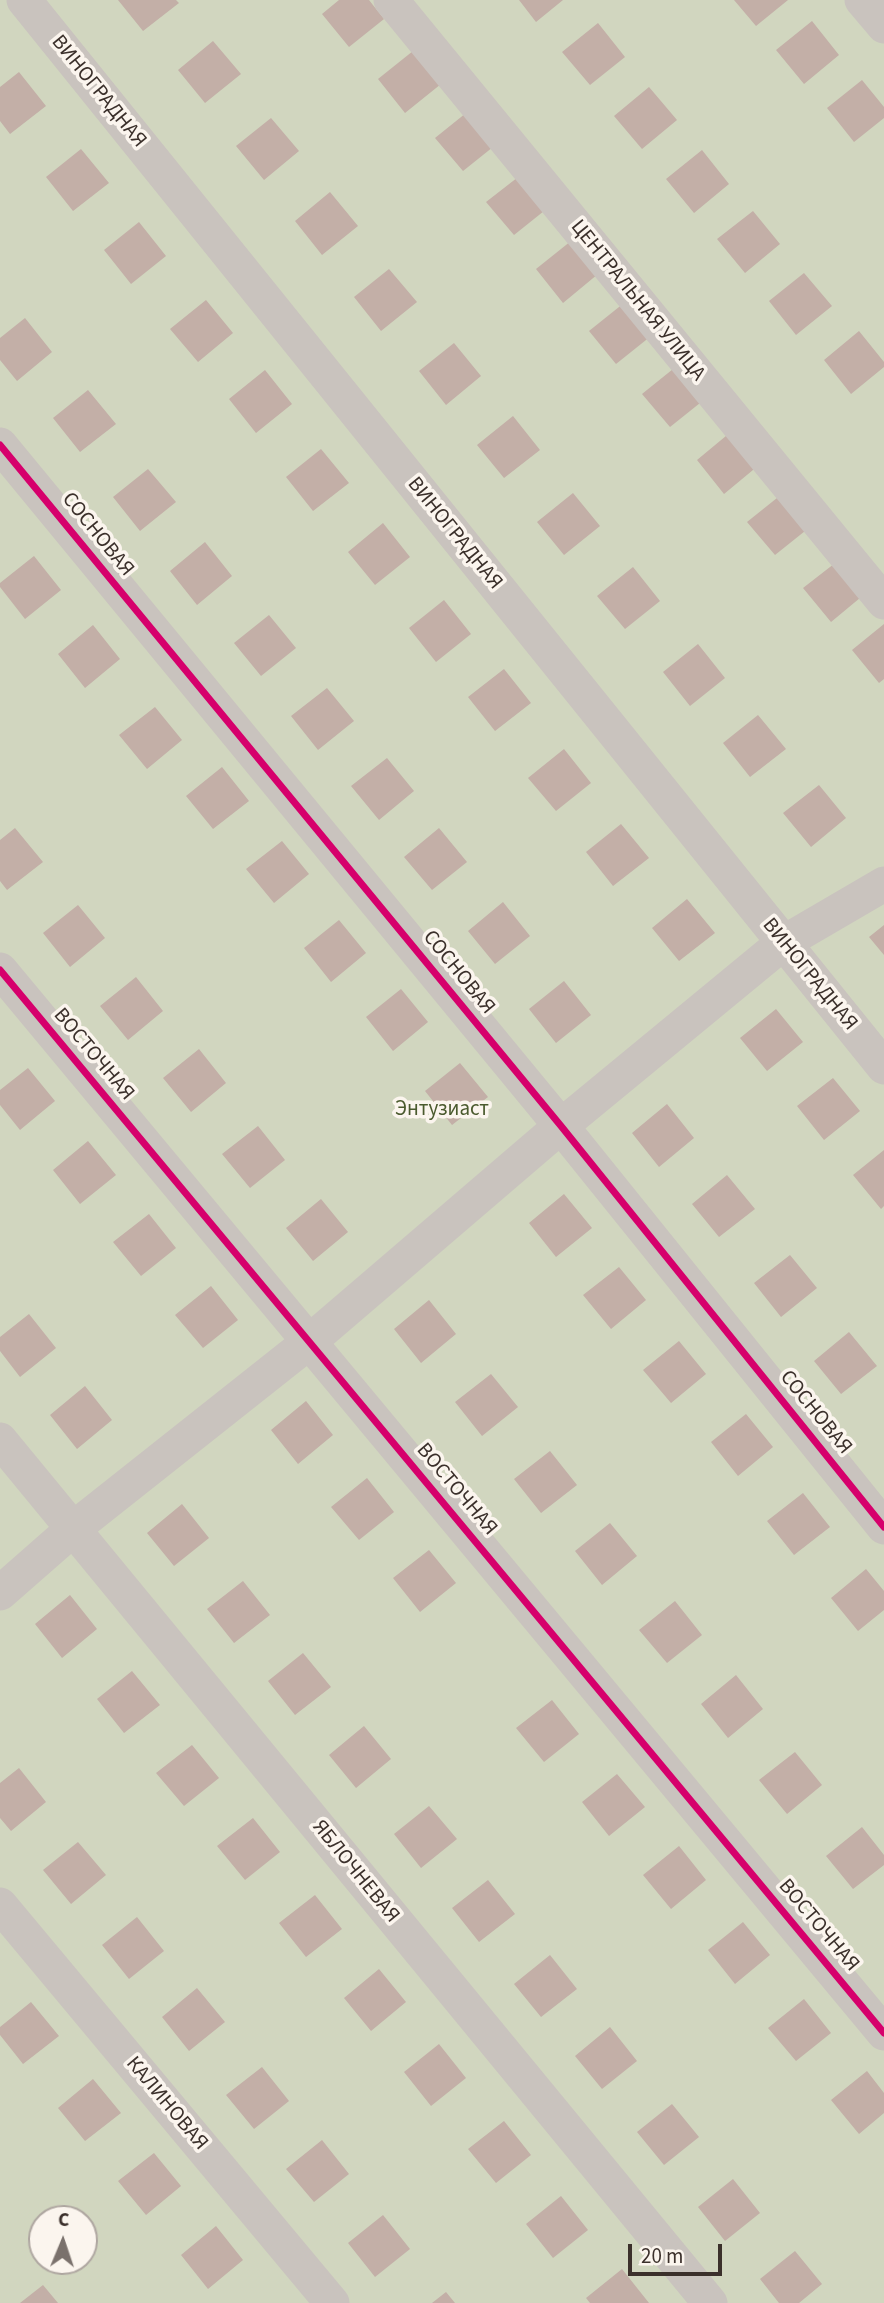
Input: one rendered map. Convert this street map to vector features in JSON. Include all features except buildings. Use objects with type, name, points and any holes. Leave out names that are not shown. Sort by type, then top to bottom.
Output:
[{"type":"street","name":"ВИНОГРАДНАЯ","points":[[24,0],[884,1067]]},
{"type":"street","name":"ЦЕНТРАЛЬНАЯ УЛИЦА","points":[[391,0],[884,602]]},
{"type":"street","points":[[862,0],[884,26]]},
{"type":"street","name":"СОСНОВАЯ","points":[[0,445],[561,1126],[884,1527]]},
{"type":"street","points":[[0,1593],[73,1529],[309,1342],[561,1126],[783,943],[884,884]]},
{"type":"street","name":"ВОСТОЧНАЯ","points":[[0,970],[884,2033]]},
{"type":"street","name":"ЯБЛОЧНЕВАЯ","points":[[0,1440],[710,2303]]},
{"type":"street","name":"КАЛИНОВАЯ","points":[[0,1905],[332,2303]]},
{"type":"green space","name":"Энтузиаст","points":[[0,0],[884,0],[884,2303],[0,2303]]},
{"type":"cycle path","points":[[0,445],[561,1126],[884,1527]]},
{"type":"cycle path","points":[[0,970],[884,2033]]}]
